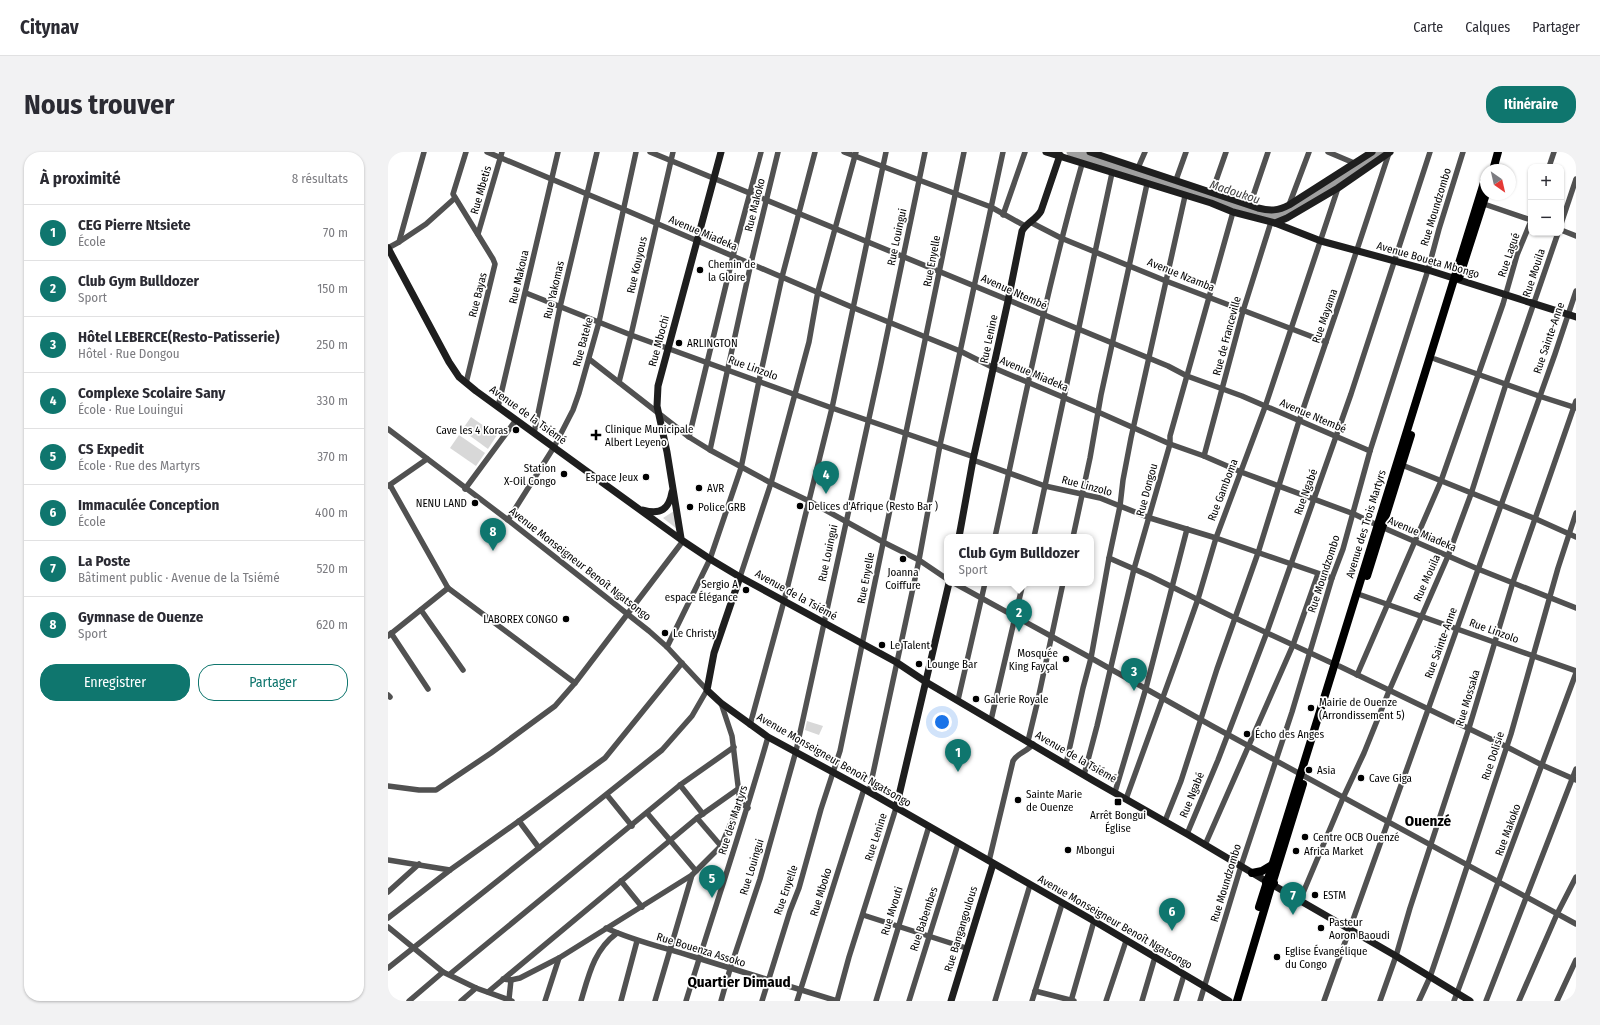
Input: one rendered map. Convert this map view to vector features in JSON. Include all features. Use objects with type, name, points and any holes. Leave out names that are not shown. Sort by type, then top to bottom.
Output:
[{"type":"main road","name":"Rue Mbochi","points":[[682,539],[660,413],[657,406],[658,386],[720,152]]},
{"type":"main road","name":"Avenue Boueta Mbongo","points":[[1046,152],[1060,155],[1112,174],[1211,203],[1233,212],[1273,223],[1321,241],[1457,278],[1534,305],[1576,317]]},
{"type":"main road","points":[[1090,152],[1104,154],[1138,168],[1272,211],[1289,205],[1372,152]]},
{"type":"main road","points":[[1273,223],[1287,218],[1338,188],[1390,152]]},
{"type":"main road","points":[[1490,164],[1493,152]]},
{"type":"main road","points":[[1495,164],[1498,152]]},
{"type":"main road","name":"Rue Lenine","points":[[960,534],[1022,231],[1028,224],[1037,218],[1041,211],[1060,155]]},
{"type":"main road","name":"Avenue des Trois Martyrs","points":[[1337,665],[1361,594],[1379,526],[1402,465],[1435,359],[1480,197]]},
{"type":"main road","name":"Avenue des Trois Martyrs","points":[[1232,1001],[1270,883],[1379,526],[1457,278],[1485,200]]},
{"type":"main road","name":"Avenue de la Tsiémé","points":[[388,248],[449,362],[466,383],[710,559],[823,623],[896,662],[926,682],[1350,929],[1470,1001]]},
{"type":"main road","points":[[640,509],[653,512],[662,510],[669,504],[673,488]]},
{"type":"main road","points":[[707,690],[714,653],[740,577]]},
{"type":"main road","name":"Rue Lenine","points":[[896,808],[948,586]]},
{"type":"main road","name":"Avenue Monseigneur Benoît Ngatsongo","points":[[707,690],[721,703],[768,737],[796,751],[929,826],[1229,1001]]},
{"type":"main road","name":"Avenue des Trois Martyrs","points":[[1237,1001],[1270,883],[1272,865],[1303,776]]},
{"type":"main road","name":"Rue Bangangoulous","points":[[951,1001],[991,862]]},
{"type":"main road","points":[[1252,873],[1262,871],[1272,865]]},
{"type":"street","points":[[399,242],[424,152]]},
{"type":"street","points":[[388,248],[426,224],[455,198],[453,190],[466,152]]},
{"type":"street","name":"Avenue Miadeka","points":[[487,152],[502,155],[551,179],[818,291],[854,308],[960,351],[994,368],[1170,444],[1204,456],[1240,472],[1354,514],[1478,569],[1576,608]]},
{"type":"street","name":"Rue Makoua","points":[[498,407],[558,152]]},
{"type":"street","name":"Rue Yakomas","points":[[534,433],[560,307],[596,152]]},
{"type":"street","name":"Rue Bateke","points":[[508,520],[554,447],[573,410],[599,322],[636,152]]},
{"type":"street","name":"Avenue Ntembé","points":[[650,152],[1370,451]]},
{"type":"street","name":"Rue Kouyous","points":[[619,382],[657,224],[672,152]]},
{"type":"street","points":[[689,437],[760,152]]},
{"type":"street","name":"Rue Makoko","points":[[710,450],[751,263],[778,152]]},
{"type":"street","points":[[667,647],[710,559],[741,468],[758,381],[782,277],[800,214],[815,152]]},
{"type":"street","name":"Avenue Nzamba","points":[[844,152],[856,154],[883,167],[955,195],[991,207],[1003,214],[1166,281],[1326,342]]},
{"type":"street","points":[[750,725],[810,501],[854,308],[886,152]]},
{"type":"street","name":"Rue Louingui","points":[[721,1001],[760,879],[796,751],[925,152]]},
{"type":"street","name":"Rue Enyelle","points":[[762,1001],[790,911],[799,888],[840,751],[876,584],[883,542],[964,152]]},
{"type":"street","name":"Rue Mboko","points":[[797,1001],[866,790],[919,560],[940,445],[1003,152]]},
{"type":"street","points":[[1003,214],[1025,152]]},
{"type":"street","points":[[1138,168],[1145,152]]},
{"type":"street","points":[[1176,180],[1186,152]]},
{"type":"street","points":[[1212,192],[1226,152]]},
{"type":"street","points":[[1250,205],[1268,152]]},
{"type":"street","points":[[1289,205],[1309,152]]},
{"type":"street","points":[[1328,152],[1354,163]]},
{"type":"street","points":[[1346,159],[1348,152]]},
{"type":"street","name":"Rue Mayama","points":[[1165,821],[1202,720],[1258,553],[1298,421],[1390,152]]},
{"type":"street","name":"Rue Ngabé","points":[[1187,834],[1218,760],[1267,632],[1336,437],[1395,262],[1430,152]]},
{"type":"street","name":"Rue Moundzombo","points":[[1200,1001],[1332,578],[1354,514],[1370,451],[1428,270],[1463,152]]},
{"type":"street","points":[[1550,164],[1554,152]]},
{"type":"street","points":[[740,577],[771,483],[809,342],[818,291],[856,154]]},
{"type":"street","name":"Rue Mbetis","points":[[478,234],[502,155]]},
{"type":"street","points":[[996,534],[1061,238],[1082,164]]},
{"type":"street","points":[[1035,534],[1112,174]]},
{"type":"street","points":[[1564,215],[1576,180]]},
{"type":"street","points":[[1074,534],[1147,184]]},
{"type":"street","name":"Rue Gamboma","points":[[1126,798],[1198,599],[1216,538],[1265,407],[1338,188]]},
{"type":"street","points":[[1066,764],[1082,688],[1091,658],[1108,558],[1120,506],[1123,480],[1133,428],[1185,196]]},
{"type":"street","name":"Rue Bayas","points":[[455,198],[495,264],[466,383]]},
{"type":"street","points":[[1484,204],[1528,219]]},
{"type":"street","name":"Rue Dongou","points":[[1084,775],[1134,569],[1150,518],[1170,444],[1170,436],[1233,212]]},
{"type":"street","name":"Rue de Franceville","points":[[1204,456],[1243,311],[1273,223]]},
{"type":"street","name":"Rue Lagué","points":[[1357,675],[1441,481],[1506,295],[1517,255],[1528,228]]},
{"type":"street","points":[[1564,231],[1576,236]]},
{"type":"street","name":"Rue Mouila","points":[[1300,900],[1448,556],[1471,494],[1506,384],[1557,236]]},
{"type":"street","name":"Rue Sainte-Anne","points":[[1324,1001],[1502,505],[1539,396],[1556,354],[1576,291]]},
{"type":"street","name":"Rue Linzolo","points":[[526,293],[631,335],[832,408],[940,445],[1045,486],[1100,498],[1150,518],[1216,538],[1290,565],[1332,578]]},
{"type":"street","points":[[589,359],[689,437],[710,450],[741,468],[810,501],[846,522],[919,560],[944,577]]},
{"type":"street","points":[[1435,359],[1539,396],[1575,405]]},
{"type":"street","name":"Rue Mossaka","points":[[1380,1001],[1396,956],[1410,908],[1469,728],[1513,582],[1575,405]]},
{"type":"street","points":[[465,489],[516,420]]},
{"type":"street","name":"Avenue Monseigneur Benoît Ngatsongo","points":[[388,429],[465,489],[508,520],[627,614],[667,647],[707,690]]},
{"type":"street","points":[[427,459],[389,486],[448,588],[575,683]]},
{"type":"street","points":[[1402,465],[1536,519],[1576,537]]},
{"type":"street","name":"Rue Dolisie","points":[[1419,1001],[1430,977],[1507,747],[1576,513]]},
{"type":"street","points":[[1115,792],[1146,688],[1187,529]]},
{"type":"street","points":[[388,786],[419,790],[436,790],[491,753],[555,706],[575,683],[682,539]]},
{"type":"street","points":[[1108,558],[1198,599],[1574,779]]},
{"type":"street","points":[[1205,845],[1293,645],[1318,574]]},
{"type":"street","points":[[959,586],[1343,798],[1431,844],[1468,867],[1576,924]]},
{"type":"street","points":[[958,700],[984,586]]},
{"type":"street","points":[[991,720],[1023,586]]},
{"type":"street","points":[[991,862],[1012,761],[1017,755],[1027,751],[1031,743],[1037,704],[1062,586]]},
{"type":"street","points":[[428,690],[389,634],[448,588]]},
{"type":"street","name":"Rue Linzolo","points":[[1361,594],[1576,672]]},
{"type":"street","points":[[421,610],[463,670]]},
{"type":"street","points":[[388,918],[450,870],[520,822],[605,758],[682,662]]},
{"type":"street","name":"Rue Makoko","points":[[1454,1001],[1576,672]]},
{"type":"street","points":[[388,968],[662,750],[692,716],[707,690]]},
{"type":"street","points":[[504,979],[511,980],[531,974],[559,958],[694,873],[721,846],[740,802],[732,736],[721,703]]},
{"type":"street","name":"Rue des Martyrs","points":[[686,1001],[748,808],[768,737]]},
{"type":"street","points":[[450,974],[632,826],[680,785],[734,747]]},
{"type":"street","points":[[1486,1001],[1574,779],[1576,769]]},
{"type":"street","points":[[680,785],[702,814]]},
{"type":"street","points":[[488,992],[697,818],[738,789]]},
{"type":"street","points":[[607,794],[632,826]]},
{"type":"street","points":[[740,802],[748,808]]},
{"type":"street","name":"Rue Lenine","points":[[837,1001],[849,957],[896,808]]},
{"type":"street","points":[[647,813],[670,840],[694,873]]},
{"type":"street","points":[[697,818],[721,846]]},
{"type":"street","points":[[520,822],[539,848]]},
{"type":"street","name":"Rue Mvouti","points":[[876,1001],[929,826]]},
{"type":"street","name":"Rue Babembes","points":[[909,1001],[958,844]]},
{"type":"street","points":[[388,860],[450,870]]},
{"type":"street","points":[[388,892],[419,864]]},
{"type":"street","points":[[655,1001],[694,873]]},
{"type":"street","points":[[1519,1001],[1576,877]]},
{"type":"street","points":[[621,881],[642,907]]},
{"type":"street","points":[[995,1001],[1030,885]]},
{"type":"street","points":[[1032,1001],[1062,904]]},
{"type":"street","points":[[863,915],[930,935],[966,948]]},
{"type":"street","points":[[1035,991],[1072,1001],[1094,921]]},
{"type":"street","points":[[388,927],[443,972],[450,974],[476,988],[510,1000],[511,980]]},
{"type":"street","name":"Rue Bouenza Assoko","points":[[606,928],[637,941],[837,1001]]},
{"type":"street","points":[[582,1001],[596,955],[606,942],[617,933]]},
{"type":"street","points":[[621,1001],[637,941]]},
{"type":"street","points":[[1106,1001],[1126,941]]},
{"type":"street","points":[[545,1001],[559,958]]},
{"type":"street","points":[[1142,1001],[1155,958]]},
{"type":"street","points":[[1557,1001],[1576,960]]},
{"type":"street","points":[[409,1001],[443,972]]},
{"type":"street","points":[[1176,1001],[1184,975]]},
{"type":"street","points":[[461,1001],[476,988]]},
{"type":"shaded area","points":[[471,417],[497,435],[488,449],[462,430]]},
{"type":"shaded area","points":[[459,435],[485,453],[476,466],[450,448]]},
{"type":"shaded area","points":[[674,511],[677,529],[663,518]]},
{"type":"shaded area","points":[[807,721],[823,726],[819,735],[805,730]]},
{"type":"waterway","name":"Madoukou","points":[[1071,152],[1265,214],[1276,215],[1288,212],[1380,152]]},
{"type":"place","name":"Chemin de la Gloire","points":[[700,270]]},
{"type":"place","name":"ARLINGTON","points":[[679,343]]},
{"type":"place","name":"Cave les 4 Koras","points":[[516,430]]},
{"type":"place","name":"Clinique Municipale Albert Leyeno","points":[[596,435]]},
{"type":"place","name":"Station X-Oil Congo","points":[[564,474]]},
{"type":"place","name":"Espace Jeux","points":[[646,477]]},
{"type":"place","name":"AVR","points":[[699,488]]},
{"type":"place","name":"Complexe Scolaire Sany","points":[[826,494]]},
{"type":"place","name":"NENU LAND","points":[[475,503]]},
{"type":"place","name":"Delices d'Afrique (Resto Bar )","points":[[800,506]]},
{"type":"place","name":"Police GRB","points":[[690,507]]},
{"type":"place","name":"Gymnase de Ouenze","points":[[493,551]]},
{"type":"place","name":"Joanna Coiffure","points":[[903,559]]},
{"type":"place","name":"Sergio A espace Élégance","points":[[746,590]]},
{"type":"place","name":"LABOREX CONGO","points":[[566,619]]},
{"type":"place","name":"Club Gym Bulldozer","points":[[1019,632]]},
{"type":"place","name":"Le Christy","points":[[665,633]]},
{"type":"place","name":"Le Talent","points":[[882,645]]},
{"type":"place","name":"Mosquée King Fayçal","points":[[1066,659]]},
{"type":"place","name":"Lounge Bar","points":[[919,664]]},
{"type":"place","name":"Hôtel LEBERCE(Resto-Patisserie)","points":[[1134,691]]},
{"type":"place","name":"Galerie Royale","points":[[976,699]]},
{"type":"place","name":"Mairie de Ouenze (Arrondissement 5)","points":[[1311,708]]},
{"type":"place","name":"Écho des Anges","points":[[1247,734]]},
{"type":"place","name":"Asia","points":[[1309,770]]},
{"type":"place","name":"CEG Pierre Ntsiete","points":[[958,772]]},
{"type":"place","name":"Cave Giga","points":[[1361,778]]},
{"type":"place","name":"Sainte Marie de Ouenze","points":[[1018,800]]},
{"type":"place","name":"Arrêt Bongui Église","points":[[1118,802]]},
{"type":"place","name":"Centre OCB Ouenzé","points":[[1305,837]]},
{"type":"place","name":"Mbongui","points":[[1068,850]]},
{"type":"place","name":"Africa Market","points":[[1296,851]]},
{"type":"place","name":"ESTM","points":[[1315,895]]},
{"type":"place","name":"CS Expedit","points":[[712,898]]},
{"type":"place","name":"La Poste","points":[[1293,915]]},
{"type":"place","name":"Pasteur Aoron Baoudi","points":[[1321,928]]},
{"type":"place","name":"Immaculée Conception","points":[[1172,931]]},
{"type":"place","name":"Eglise Évangélique du Congo","points":[[1277,957]]},
{"type":"district","name":"Ouenzé","points":[[1428,821]]},
{"type":"district","name":"Quartier Dimaud","points":[[739,982]]}]
